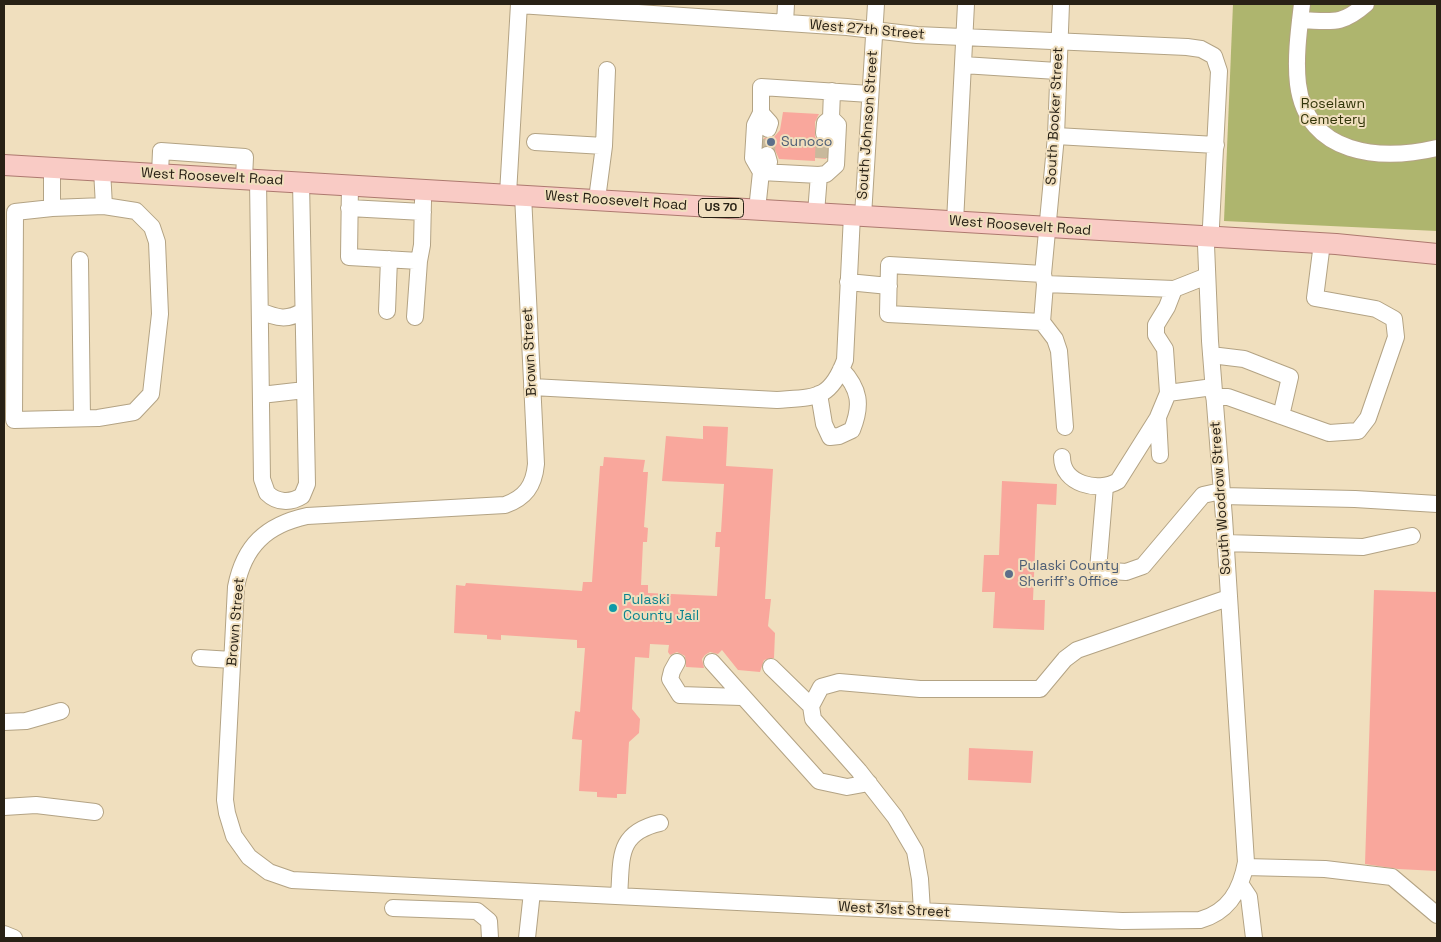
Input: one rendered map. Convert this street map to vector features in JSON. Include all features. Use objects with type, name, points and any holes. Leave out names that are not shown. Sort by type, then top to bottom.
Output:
[{"type":"main road","name":"West Roosevelt Road","points":[[4,165],[1322,243],[1384,247],[1437,254]]},
{"type":"street","name":"West 27th Street","points":[[519,4],[697,10],[785,23],[964,37],[1186,47],[1201,49],[1214,56]]},
{"type":"street","name":"Brown Street","points":[[519,4],[516,194],[532,387],[535,478],[523,496],[516,501],[499,506],[307,516],[277,526],[258,540],[250,550],[239,574],[232,660],[226,806],[234,836],[249,857],[269,872],[292,880],[532,892]]},
{"type":"street","points":[[785,23],[786,4]]},
{"type":"street","name":"South Johnson Street","points":[[841,369],[845,360],[848,282],[870,94],[876,4]]},
{"type":"street","points":[[955,222],[966,4]]},
{"type":"street","name":"South Booker Street","points":[[1042,322],[1056,136],[1061,4]]},
{"type":"street","points":[[1366,4],[1350,18],[1336,22],[1301,12],[1298,85],[1308,115],[1326,137],[1347,147],[1387,154],[1400,154],[1437,148]]},
{"type":"street","name":"South Woodrow Street","points":[[1214,56],[1219,71],[1211,226],[1206,245],[1207,276],[1213,392],[1245,832],[1245,867],[1241,885]]},
{"type":"street","points":[[963,65],[1057,71]]},
{"type":"street","points":[[597,199],[604,146],[607,70]]},
{"type":"street","points":[[832,91],[828,126],[838,125],[836,164],[823,169],[753,158],[755,125],[769,124],[761,87],[832,91],[870,94]]},
{"type":"street","points":[[1056,136],[1216,146]]},
{"type":"street","points":[[535,142],[604,146]]},
{"type":"street","points":[[757,210],[768,161]]},
{"type":"street","points":[[52,168],[52,208]]},
{"type":"street","points":[[816,213],[823,169]]},
{"type":"street","points":[[102,170],[104,206]]},
{"type":"street","points":[[251,179],[260,311],[264,486],[267,493],[277,500],[293,500],[302,496],[307,488],[301,182]]},
{"type":"street","points":[[350,184],[349,257],[418,261]]},
{"type":"street","points":[[415,317],[423,189]]},
{"type":"street","points":[[104,206],[136,211],[152,227],[157,242],[160,314],[151,394],[134,412],[82,418],[14,420],[16,212],[52,208],[104,206]]},
{"type":"street","points":[[350,208],[423,212]]},
{"type":"street","points":[[1168,393],[1213,392],[1329,433],[1358,431],[1368,418],[1396,337],[1394,319],[1376,309],[1315,298],[1322,243]]},
{"type":"street","points":[[80,260],[82,418]]},
{"type":"street","points":[[387,310],[389,260]]},
{"type":"street","points":[[1065,427],[1059,351],[1055,339],[1042,322],[888,314],[890,265],[1174,289],[1207,276]]},
{"type":"street","points":[[848,282],[889,286]]},
{"type":"street","points":[[1062,457],[1062,466],[1070,478],[1078,483],[1111,486],[1118,481],[1158,418],[1168,393],[1165,349],[1156,335],[1156,325],[1167,307],[1174,289]]},
{"type":"street","points":[[260,311],[274,317],[284,318],[292,318],[303,311]]},
{"type":"street","points":[[1211,354],[1244,359],[1290,377],[1281,416]]},
{"type":"street","points":[[532,387],[777,400],[810,398],[819,394],[826,391],[838,380],[841,369],[854,382],[858,396],[856,420],[852,430],[839,436],[830,437],[824,424],[819,394]]},
{"type":"street","points":[[261,394],[305,390]]},
{"type":"street","points":[[1158,418],[1160,455]]},
{"type":"street","points":[[1105,486],[1098,570],[1112,572],[1126,572],[1143,566],[1203,495],[1221,493],[1437,504]]},
{"type":"street","points":[[1225,543],[1362,546],[1412,536]]},
{"type":"street","points":[[922,911],[920,879],[915,851],[896,817],[813,719],[812,706],[821,687],[839,682],[920,689],[1040,689],[1070,653],[1228,598]]},
{"type":"street","points":[[200,658],[232,660]]},
{"type":"street","points":[[677,662],[670,679],[680,695],[741,697]]},
{"type":"street","points":[[712,662],[741,697],[819,781],[847,787],[869,783]]},
{"type":"street","points":[[771,667],[812,706]]},
{"type":"street","points":[[4,722],[26,721],[60,711]]},
{"type":"street","points":[[4,807],[36,804],[95,812]]},
{"type":"street","points":[[618,896],[622,861],[630,837],[639,830],[660,824]]},
{"type":"street","points":[[1245,867],[1325,869],[1392,877],[1437,915]]},
{"type":"street","points":[[1241,885],[1249,897],[1254,938]]},
{"type":"street","name":"West 31st Street","points":[[532,892],[1122,921],[1192,921],[1220,912],[1232,900],[1241,885]]},
{"type":"street","points":[[430,910],[431,887]]},
{"type":"street","points":[[527,938],[532,892]]},
{"type":"street","points":[[393,908],[477,911],[489,921],[490,938]]},
{"type":"street","points":[[4,934],[14,938]]},
{"type":"green space","name":"Roselawn Cemetery","points":[[1233,4],[1437,4],[1437,231],[1224,221]]},
{"type":"building","points":[[783,112],[819,114],[815,122],[815,137],[819,141],[827,142],[826,159],[815,158],[815,161],[779,159],[774,148],[764,146],[764,138],[774,137],[780,130]]},
{"type":"building","name":"Pulaski County Jail","points":[[703,426],[728,427],[726,466],[773,469],[765,599],[771,599],[768,626],[775,633],[774,658],[764,660],[760,672],[738,670],[722,650],[718,654],[710,652],[705,655],[702,659],[704,668],[686,667],[685,656],[677,652],[670,655],[668,652],[669,645],[650,644],[649,658],[635,657],[632,709],[640,719],[639,733],[629,742],[626,794],[617,794],[617,798],[597,797],[597,792],[579,791],[582,740],[572,739],[575,711],[580,712],[585,648],[577,648],[577,640],[501,635],[501,640],[487,639],[487,635],[454,633],[456,585],[465,586],[466,583],[582,591],[583,582],[592,582],[600,466],[603,466],[604,457],[645,460],[643,472],[648,472],[644,527],[648,528],[647,542],[643,542],[641,585],[648,585],[648,593],[717,596],[720,547],[715,547],[716,532],[721,532],[724,484],[662,481],[666,436],[703,439]]},
{"type":"building","name":"Pulaski County Sheriff's Office","points":[[1002,481],[1057,484],[1056,505],[1037,504],[1033,600],[1045,600],[1044,630],[993,628],[995,592],[982,592],[984,555],[999,555]]},
{"type":"building","points":[[1374,590],[1437,592],[1437,871],[1398,869],[1365,864]]},
{"type":"building","points":[[969,748],[1033,751],[1031,783],[968,780]]},
{"type":"tunnel","points":[[767,155],[768,129]]},
{"type":"tunnel","points":[[823,158],[824,133]]},
{"type":"place","name":"Sunoco","points":[[771,142]]},
{"type":"place","name":"Pulaski County Sheriff's Office","points":[[1009,574]]},
{"type":"place","name":"Pulaski County Jail","points":[[613,608]]}]
